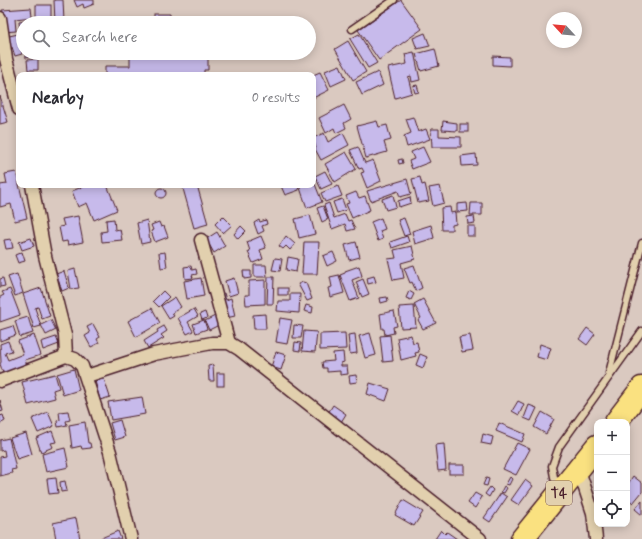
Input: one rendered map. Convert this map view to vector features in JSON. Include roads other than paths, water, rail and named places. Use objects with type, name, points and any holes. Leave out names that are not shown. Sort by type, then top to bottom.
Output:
[{"type":"highway","points":[[618,419],[642,388]]},
{"type":"highway","name":"T4","points":[[529,537],[557,495],[594,450]]},
{"type":"street","points":[[0,18],[6,59],[16,97]]},
{"type":"street","points":[[33,188],[44,256],[65,335],[66,356]]},
{"type":"street","points":[[201,240],[229,343]]},
{"type":"street","points":[[87,376],[154,354],[212,343],[229,343],[239,349],[480,539]]},
{"type":"street","points":[[0,381],[66,356],[75,359],[82,366],[87,376],[110,452],[131,539]]},
{"type":"street","points":[[579,470],[593,514],[596,539]]},
{"type":"lane","points":[[352,29],[394,0]]},
{"type":"lane","points":[[608,378],[642,243]]},
{"type":"lane","points":[[557,495],[552,466],[554,456],[559,446],[594,400],[642,331]]}]
